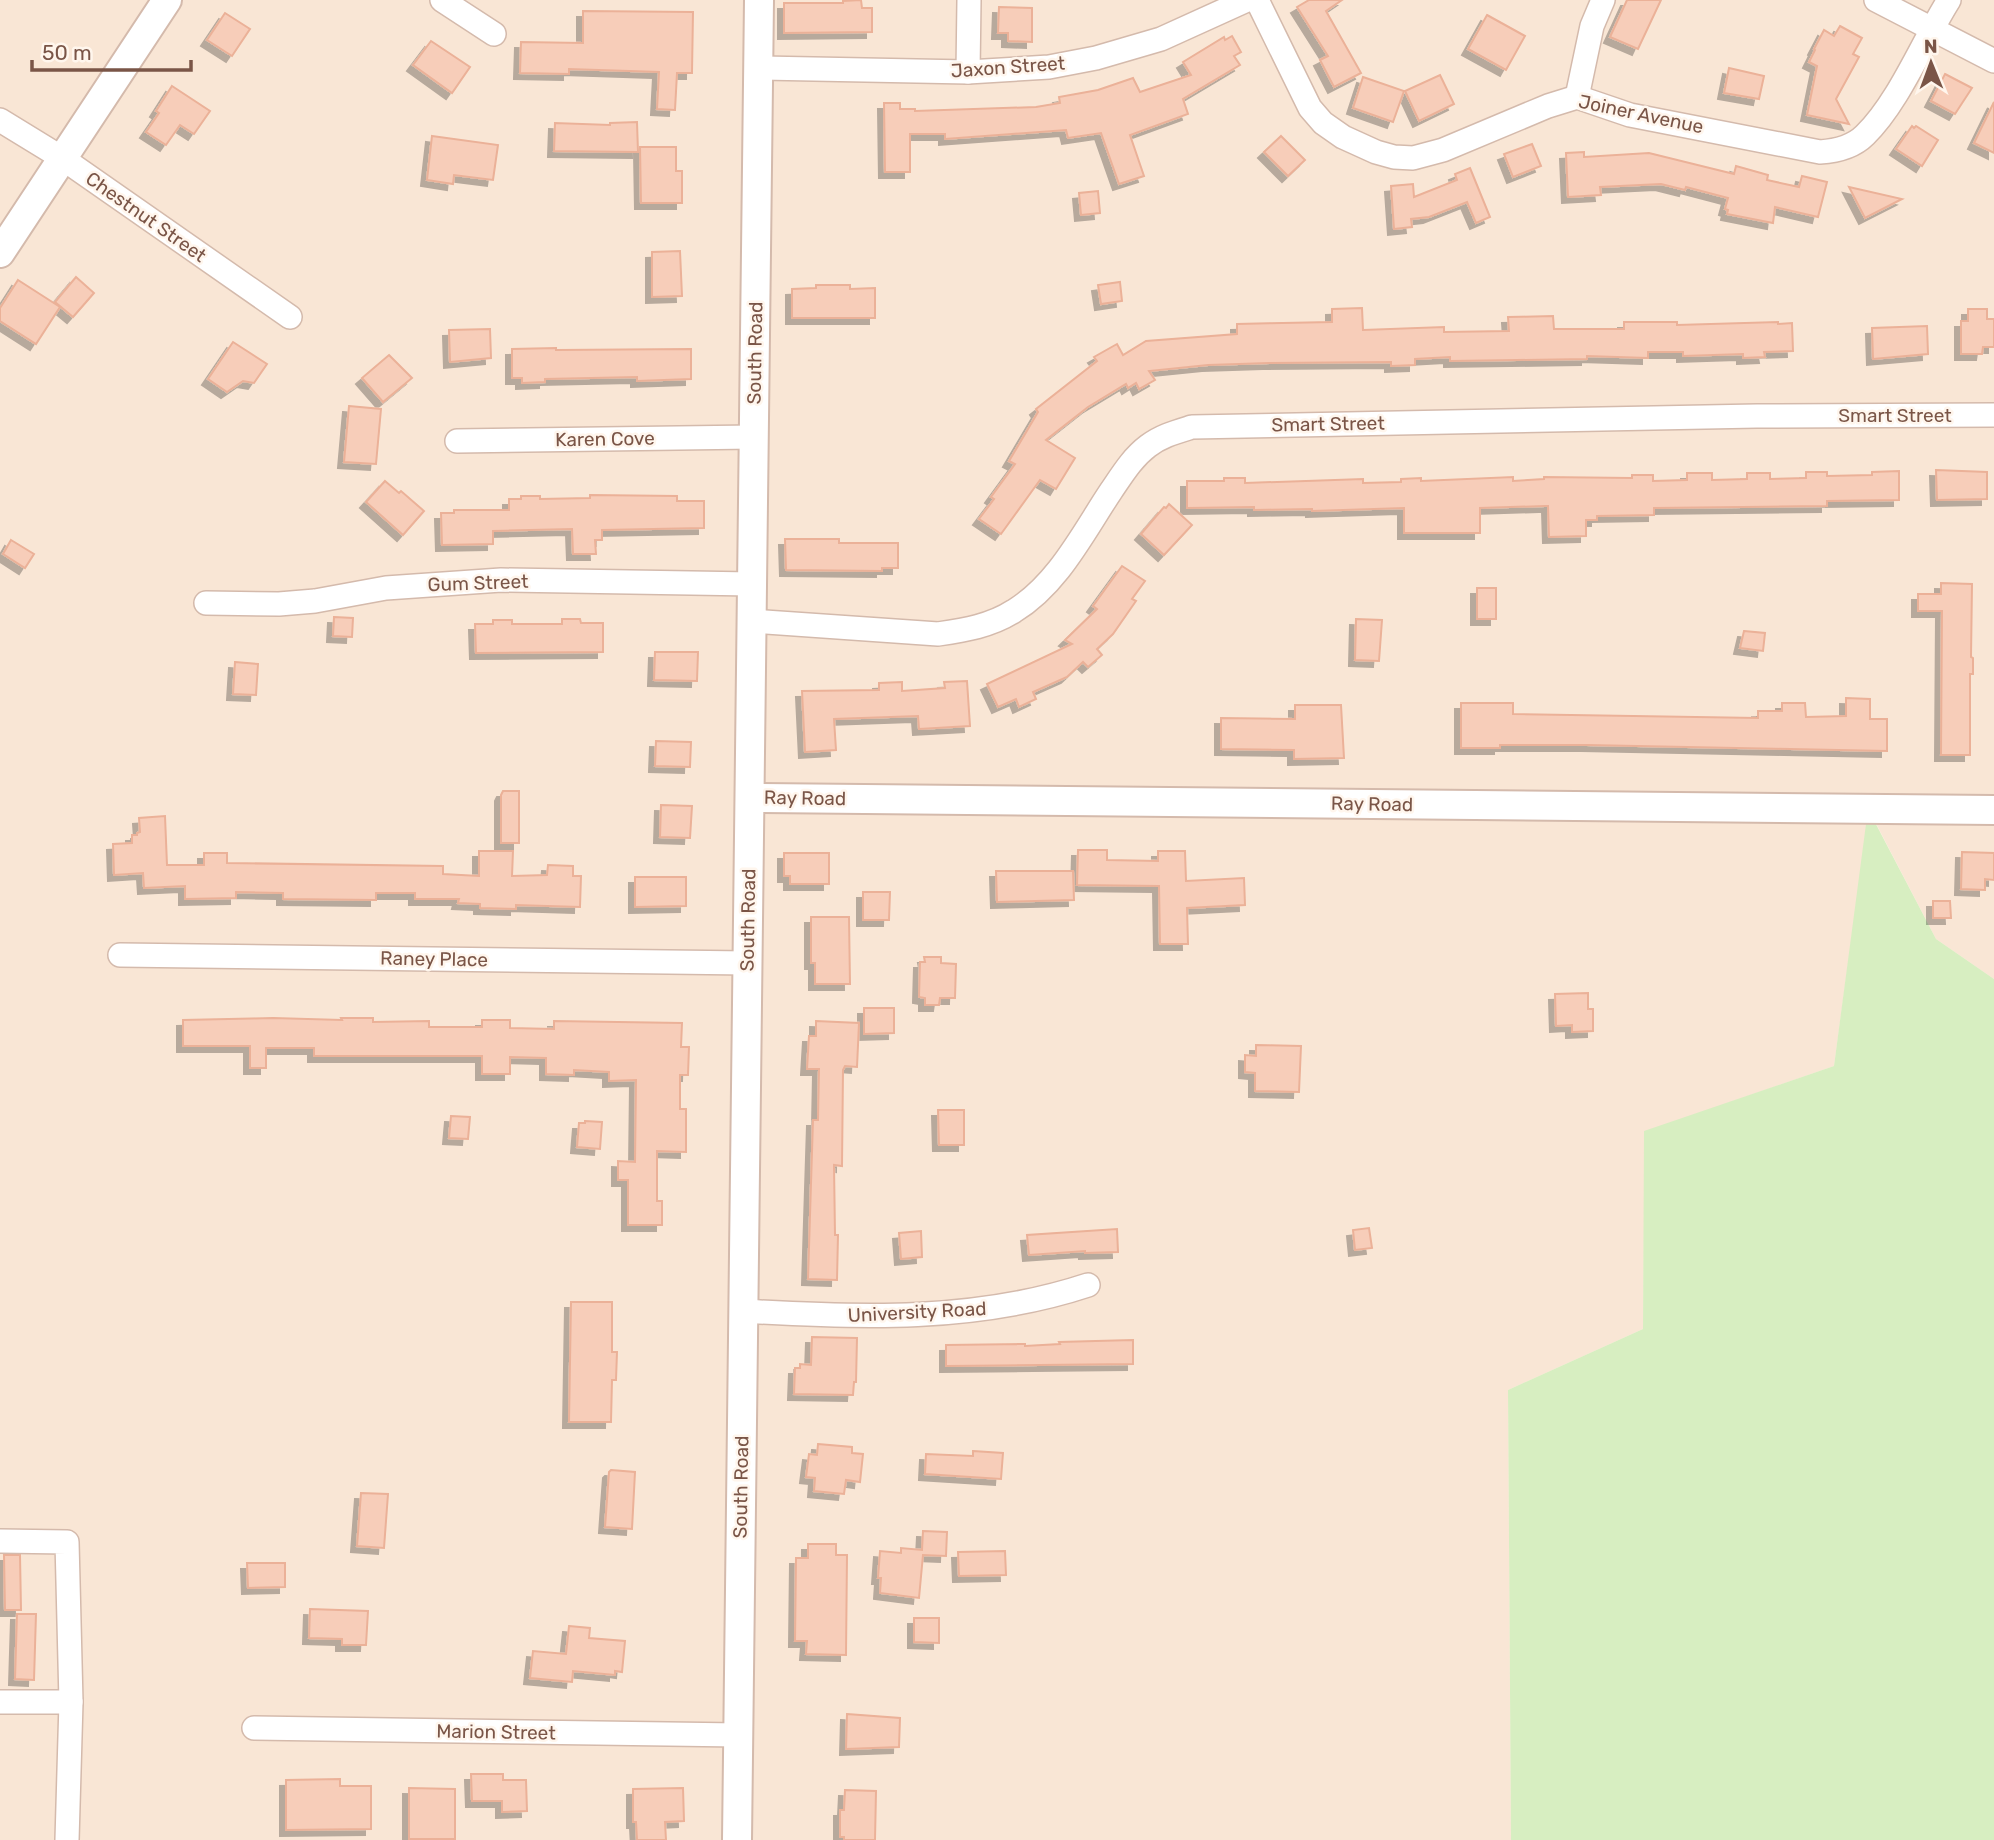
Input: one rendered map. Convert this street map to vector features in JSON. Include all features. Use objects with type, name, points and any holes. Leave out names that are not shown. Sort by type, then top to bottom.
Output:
[{"type":"street","points":[[0,253],[167,0]]},
{"type":"street","points":[[442,0],[494,34]]},
{"type":"street","name":"South Road","points":[[737,1840],[759,0]]},
{"type":"street","points":[[968,0],[968,72]]},
{"type":"street","name":"Jaxon Street","points":[[758,68],[968,72],[1049,67],[1096,58],[1161,39],[1247,0]]},
{"type":"street","name":"Joiner Avenue","points":[[1257,0],[1310,107],[1323,123],[1343,137],[1376,152],[1413,158],[1443,150],[1548,106],[1577,97],[1630,115],[1820,152],[1845,148],[1864,136],[1893,99],[1949,0]]},
{"type":"street","points":[[1577,97],[1592,26],[1604,0]]},
{"type":"street","points":[[1876,0],[1994,61]]},
{"type":"street","name":"Chestnut Street","points":[[0,120],[62,158],[290,317]]},
{"type":"street","name":"Smart Street","points":[[752,621],[938,634],[968,630],[997,620],[1015,611],[1053,577],[1130,463],[1147,446],[1168,434],[1192,427],[1756,416],[1994,415]]},
{"type":"street","name":"Karen Cove","points":[[457,440],[754,438]]},
{"type":"street","name":"Gum Street","points":[[206,603],[279,604],[315,601],[386,588],[501,580],[752,584]]},
{"type":"street","name":"Ray Road","points":[[750,798],[1994,810]]},
{"type":"street","name":"Raney Place","points":[[120,955],[748,963]]},
{"type":"street","name":"University Road","points":[[744,1311],[855,1316],[959,1313],[1015,1304],[1088,1285]]},
{"type":"street","points":[[0,1541],[67,1542],[71,1702],[67,1840]]},
{"type":"street","points":[[0,1702],[71,1702]]},
{"type":"street","name":"Marion Street","points":[[254,1728],[739,1735]]},
{"type":"shaded area","points":[[0,0],[1994,0],[1994,979],[1936,939],[1869,810],[1834,1066],[1645,1132],[1643,1329],[1508,1390],[1511,1840],[0,1840]]},
{"type":"green space","points":[[1868,809],[1936,939],[1994,979],[1994,1840],[1511,1840],[1508,1390],[1643,1329],[1644,1131],[1834,1066]]},
{"type":"building","points":[[861,0],[862,8],[872,8],[872,32],[784,33],[784,3],[843,3]]},
{"type":"building","points":[[1309,0],[1342,0],[1326,11],[1361,73],[1334,87],[1320,60],[1328,56],[1297,7]]},
{"type":"building","points":[[1627,0],[1661,0],[1638,49],[1610,37]]},
{"type":"building","points":[[999,7],[1032,8],[1032,42],[1008,41],[1008,33],[998,33]]},
{"type":"building","points":[[583,11],[693,12],[692,73],[677,73],[675,110],[657,109],[659,72],[569,69],[569,74],[520,73],[521,42],[583,43]]},
{"type":"building","points":[[225,13],[250,29],[232,56],[207,40]]},
{"type":"building","points":[[1487,15],[1525,36],[1506,70],[1468,49]]},
{"type":"building","points":[[1840,26],[1862,38],[1853,54],[1859,57],[1836,99],[1849,124],[1807,115],[1817,66],[1809,62],[1824,30],[1834,36]]},
{"type":"building","points":[[1232,36],[1241,52],[1234,56],[1240,65],[1183,99],[1188,114],[1130,135],[1144,176],[1119,184],[1101,133],[1068,138],[1066,130],[945,139],[945,134],[910,134],[910,172],[885,172],[884,103],[900,103],[900,109],[915,111],[1036,107],[1060,103],[1059,97],[1098,90],[1133,78],[1140,92],[1191,75],[1183,62],[1224,37],[1225,40]]},
{"type":"building","points":[[431,41],[470,67],[452,93],[413,65]]},
{"type":"building","points":[[1729,68],[1764,76],[1759,99],[1724,93]]},
{"type":"building","points":[[1945,74],[1972,88],[1955,114],[1931,101]]},
{"type":"building","points":[[1440,75],[1454,104],[1419,121],[1405,91]]},
{"type":"building","points":[[1363,77],[1404,91],[1393,122],[1353,108]]},
{"type":"building","points":[[172,86],[210,111],[194,134],[180,125],[166,145],[146,132]]},
{"type":"building","points":[[1994,102],[1994,153],[1974,143]]},
{"type":"building","points":[[637,122],[638,152],[554,151],[555,123],[610,125]]},
{"type":"building","points":[[1912,126],[1938,140],[1922,166],[1896,149]]},
{"type":"building","points":[[432,136],[498,145],[493,180],[454,175],[453,184],[427,180]]},
{"type":"building","points":[[1281,136],[1305,160],[1288,176],[1264,152]]},
{"type":"building","points":[[1532,144],[1541,166],[1513,177],[1504,154]]},
{"type":"building","points":[[640,147],[676,147],[676,171],[682,171],[682,203],[641,203]]},
{"type":"building","points":[[1584,152],[1584,157],[1649,153],[1734,174],[1736,166],[1768,175],[1767,180],[1799,187],[1802,176],[1827,182],[1818,217],[1775,207],[1773,223],[1727,214],[1728,210],[1725,209],[1728,198],[1686,187],[1685,190],[1661,184],[1600,187],[1601,195],[1568,197],[1566,153]]},
{"type":"building","points":[[1470,168],[1490,217],[1476,223],[1467,202],[1429,217],[1411,219],[1412,227],[1394,229],[1391,186],[1413,184],[1414,197],[1457,180],[1455,174]]},
{"type":"building","points":[[1849,187],[1902,199],[1865,218]]},
{"type":"building","points":[[1098,191],[1100,213],[1081,215],[1079,193]]},
{"type":"building","points":[[680,251],[682,296],[652,297],[652,252]]},
{"type":"building","points":[[76,277],[94,293],[73,317],[55,302]]},
{"type":"building","points":[[18,280],[60,307],[36,344],[0,321],[0,308]]},
{"type":"building","points":[[1120,282],[1122,301],[1101,304],[1098,285]]},
{"type":"building","points":[[816,285],[850,285],[850,289],[875,288],[875,318],[792,318],[792,289],[816,288]]},
{"type":"building","points":[[1362,308],[1363,330],[1444,327],[1444,332],[1509,331],[1508,317],[1553,316],[1554,329],[1624,329],[1624,322],[1677,322],[1677,325],[1792,323],[1793,351],[1764,352],[1765,357],[1743,358],[1743,354],[1683,356],[1683,352],[1648,352],[1648,358],[1587,356],[1587,359],[1450,361],[1450,357],[1415,359],[1415,365],[1391,366],[1391,362],[1269,363],[1149,371],[1155,380],[1139,389],[1136,383],[1128,388],[1126,384],[1088,407],[1046,440],[1075,458],[1056,489],[1040,480],[1001,534],[979,519],[1015,464],[1009,461],[1038,412],[1036,409],[1097,361],[1094,357],[1117,344],[1123,355],[1146,341],[1237,334],[1237,324],[1332,322],[1332,309]]},
{"type":"building","points":[[1968,309],[1987,309],[1987,319],[1994,319],[1994,347],[1983,347],[1982,354],[1961,354],[1961,321],[1968,321]]},
{"type":"building","points":[[1927,326],[1928,354],[1873,359],[1872,328]]},
{"type":"building","points":[[490,329],[491,358],[450,362],[449,330]]},
{"type":"building","points":[[233,342],[267,364],[254,383],[243,381],[227,392],[208,379]]},
{"type":"building","points":[[512,349],[691,349],[691,379],[545,379],[545,382],[522,383],[522,378],[512,378]]},
{"type":"building","points":[[389,355],[412,378],[383,402],[362,378]]},
{"type":"building","points":[[349,406],[381,409],[376,464],[344,462]]},
{"type":"building","points":[[1936,470],[1987,472],[1987,499],[1937,500]]},
{"type":"building","points":[[1899,471],[1899,500],[1827,501],[1827,506],[1654,508],[1654,515],[1597,516],[1597,520],[1586,520],[1586,536],[1549,537],[1548,506],[1480,508],[1480,533],[1404,533],[1404,508],[1312,511],[1254,510],[1254,507],[1187,508],[1187,481],[1224,481],[1224,478],[1245,478],[1245,483],[1363,479],[1363,483],[1401,482],[1401,479],[1421,478],[1421,481],[1513,477],[1513,481],[1544,477],[1632,478],[1632,475],[1653,475],[1653,481],[1687,480],[1687,473],[1712,473],[1712,480],[1747,479],[1747,473],[1770,473],[1770,479],[1806,478],[1806,472],[1827,472],[1827,476],[1872,475],[1872,472]]},
{"type":"building","points":[[385,481],[424,511],[403,535],[366,502]]},
{"type":"building","points":[[590,495],[677,496],[677,501],[704,501],[704,528],[602,530],[602,540],[595,540],[596,554],[573,554],[572,529],[493,531],[493,544],[442,545],[441,513],[454,513],[454,510],[509,510],[509,499],[521,499],[521,496],[540,496],[540,499],[590,498]]},
{"type":"building","points":[[1169,504],[1192,525],[1164,555],[1141,534]]},
{"type":"building","points":[[785,539],[898,543],[898,568],[882,568],[882,571],[786,570]]},
{"type":"building","points":[[11,540],[34,554],[25,568],[3,554]]},
{"type":"building","points":[[1122,566],[1145,581],[1132,599],[1136,601],[1113,634],[1097,649],[1102,655],[1088,667],[1083,662],[1067,677],[1033,692],[1036,699],[1019,707],[1016,699],[998,707],[987,684],[1072,644],[1065,640],[1097,609],[1093,606]]},
{"type":"building","points":[[1941,583],[1972,584],[1970,755],[1941,755],[1942,611],[1918,611],[1918,594],[1941,594]]},
{"type":"building","points":[[1477,588],[1496,588],[1496,619],[1477,619]]},
{"type":"building","points":[[334,617],[353,618],[352,637],[333,636]]},
{"type":"building","points":[[562,619],[580,619],[581,623],[603,623],[603,652],[476,653],[475,624],[512,620],[512,624],[562,624]]},
{"type":"building","points":[[1356,619],[1382,620],[1379,661],[1355,660]]},
{"type":"building","points":[[1744,631],[1765,633],[1763,651],[1740,648]]},
{"type":"building","points":[[655,652],[698,652],[697,681],[654,680]]},
{"type":"building","points":[[235,662],[258,664],[256,695],[233,694]]},
{"type":"building","points":[[967,681],[970,726],[919,729],[918,716],[834,719],[836,750],[805,752],[802,691],[879,690],[879,683],[902,682],[902,691],[945,688],[944,682]]},
{"type":"building","points":[[1846,698],[1870,699],[1870,719],[1887,719],[1887,751],[1587,745],[1461,748],[1461,703],[1513,703],[1513,714],[1758,718],[1758,711],[1782,711],[1782,703],[1805,703],[1806,717],[1846,716]]},
{"type":"building","points":[[1295,705],[1341,705],[1344,758],[1294,759],[1294,750],[1221,749],[1221,718],[1295,719]]},
{"type":"building","points":[[656,741],[691,742],[690,767],[655,766]]},
{"type":"building","points":[[503,791],[519,791],[519,843],[501,843]]},
{"type":"building","points":[[661,805],[692,806],[690,838],[660,837]]},
{"type":"building","points":[[165,816],[167,865],[204,865],[204,853],[227,853],[227,863],[443,866],[443,874],[479,876],[479,851],[513,851],[512,876],[547,875],[548,865],[573,866],[573,876],[581,876],[580,907],[516,905],[516,909],[480,908],[480,904],[458,903],[459,899],[415,899],[415,893],[376,893],[376,900],[283,899],[283,893],[236,892],[236,898],[185,899],[185,886],[144,888],[143,873],[114,875],[113,844],[132,843],[132,835],[140,832],[139,818]]},
{"type":"building","points":[[1078,850],[1107,850],[1107,860],[1158,861],[1158,851],[1185,851],[1186,881],[1244,878],[1245,905],[1187,908],[1188,944],[1160,944],[1159,886],[1077,885]]},
{"type":"building","points":[[1962,852],[1994,853],[1994,880],[1985,879],[1985,890],[1961,889]]},
{"type":"building","points":[[784,853],[829,853],[829,884],[790,884],[790,876],[784,876]]},
{"type":"building","points":[[996,871],[1073,871],[1074,900],[997,902]]},
{"type":"building","points":[[635,877],[686,877],[686,906],[635,907]]},
{"type":"building","points":[[863,892],[890,892],[889,920],[863,920]]},
{"type":"building","points":[[1933,901],[1950,901],[1951,918],[1933,918]]},
{"type":"building","points":[[811,917],[849,917],[850,984],[815,984],[815,963],[811,963]]},
{"type":"building","points":[[924,957],[941,957],[941,963],[956,964],[955,998],[940,998],[939,1005],[925,1005],[925,998],[919,997],[920,962],[925,962]]},
{"type":"building","points":[[1588,993],[1588,1009],[1593,1009],[1593,1031],[1572,1032],[1572,1025],[1556,1026],[1555,994]]},
{"type":"building","points":[[864,1008],[894,1008],[894,1033],[864,1034]]},
{"type":"building","points":[[273,1018],[429,1021],[429,1027],[482,1027],[482,1020],[510,1020],[510,1028],[554,1029],[554,1021],[682,1023],[681,1047],[689,1047],[688,1075],[680,1075],[680,1109],[686,1109],[686,1152],[657,1151],[657,1201],[662,1201],[662,1225],[628,1225],[628,1180],[618,1180],[618,1161],[635,1162],[636,1080],[609,1081],[609,1072],[574,1070],[574,1075],[546,1074],[546,1058],[510,1057],[510,1074],[482,1074],[482,1056],[314,1056],[314,1048],[266,1048],[266,1068],[250,1068],[250,1046],[183,1046],[183,1020]]},
{"type":"building","points":[[816,1021],[859,1023],[857,1067],[845,1066],[843,1070],[842,1166],[834,1165],[835,1235],[838,1235],[837,1280],[808,1279],[813,1120],[818,1120],[819,1069],[807,1069],[809,1036],[816,1036]]},
{"type":"building","points":[[1256,1045],[1301,1046],[1299,1092],[1255,1091],[1255,1073],[1245,1072],[1245,1055],[1256,1056]]},
{"type":"building","points":[[938,1110],[964,1110],[964,1145],[939,1145]]},
{"type":"building","points":[[451,1116],[470,1117],[468,1139],[449,1138]]},
{"type":"building","points":[[602,1122],[600,1149],[577,1147],[579,1123]]},
{"type":"building","points":[[1369,1228],[1372,1248],[1355,1250],[1353,1230]]},
{"type":"building","points":[[1117,1229],[1118,1252],[1085,1251],[1029,1255],[1027,1235]]},
{"type":"building","points":[[921,1231],[922,1257],[901,1259],[899,1233]]},
{"type":"building","points":[[571,1302],[612,1302],[612,1352],[617,1352],[616,1380],[612,1380],[611,1422],[569,1422]]},
{"type":"building","points":[[812,1337],[857,1338],[853,1395],[794,1394],[795,1368],[800,1368],[800,1364],[811,1365]]},
{"type":"building","points":[[1133,1340],[1133,1364],[946,1366],[946,1345],[1025,1346],[1060,1344],[1059,1342]]},
{"type":"building","points":[[818,1444],[852,1447],[852,1453],[863,1454],[860,1482],[846,1480],[844,1494],[814,1491],[815,1478],[806,1477],[809,1454],[817,1455]]},
{"type":"building","points":[[973,1451],[1003,1453],[1001,1479],[925,1474],[926,1454],[973,1456]]},
{"type":"building","points":[[611,1470],[635,1472],[632,1529],[605,1527]]},
{"type":"building","points":[[361,1493],[388,1494],[384,1548],[357,1546]]},
{"type":"building","points":[[923,1531],[947,1532],[946,1556],[923,1555],[919,1598],[880,1593],[880,1551],[901,1553],[901,1548],[922,1550]]},
{"type":"building","points":[[808,1544],[836,1544],[836,1555],[847,1555],[846,1655],[806,1654],[807,1641],[795,1641],[796,1558],[808,1558]]},
{"type":"building","points":[[1005,1551],[1006,1575],[959,1576],[958,1552]]},
{"type":"building","points":[[4,1555],[20,1555],[21,1610],[5,1610]]},
{"type":"building","points":[[247,1563],[285,1563],[285,1587],[248,1588]]},
{"type":"building","points":[[310,1609],[368,1611],[366,1645],[342,1645],[342,1639],[309,1638]]},
{"type":"building","points":[[17,1614],[36,1614],[34,1680],[15,1679]]},
{"type":"building","points":[[914,1618],[939,1618],[939,1643],[914,1642]]},
{"type":"building","points":[[569,1626],[590,1628],[589,1638],[625,1641],[622,1672],[615,1671],[615,1675],[573,1671],[572,1682],[530,1678],[533,1651],[566,1654]]},
{"type":"building","points":[[847,1714],[900,1718],[899,1747],[846,1749]]},
{"type":"building","points":[[471,1774],[503,1774],[503,1780],[526,1780],[527,1811],[502,1812],[502,1801],[472,1801]]},
{"type":"building","points":[[340,1779],[340,1786],[371,1786],[371,1829],[286,1830],[286,1780]]},
{"type":"building","points":[[409,1788],[455,1789],[455,1839],[409,1839]]},
{"type":"building","points":[[683,1788],[684,1821],[665,1822],[666,1840],[637,1840],[636,1822],[633,1822],[633,1789]]},
{"type":"building","points":[[845,1790],[876,1791],[875,1840],[844,1840],[844,1837],[840,1837],[840,1810],[844,1810]]}]
